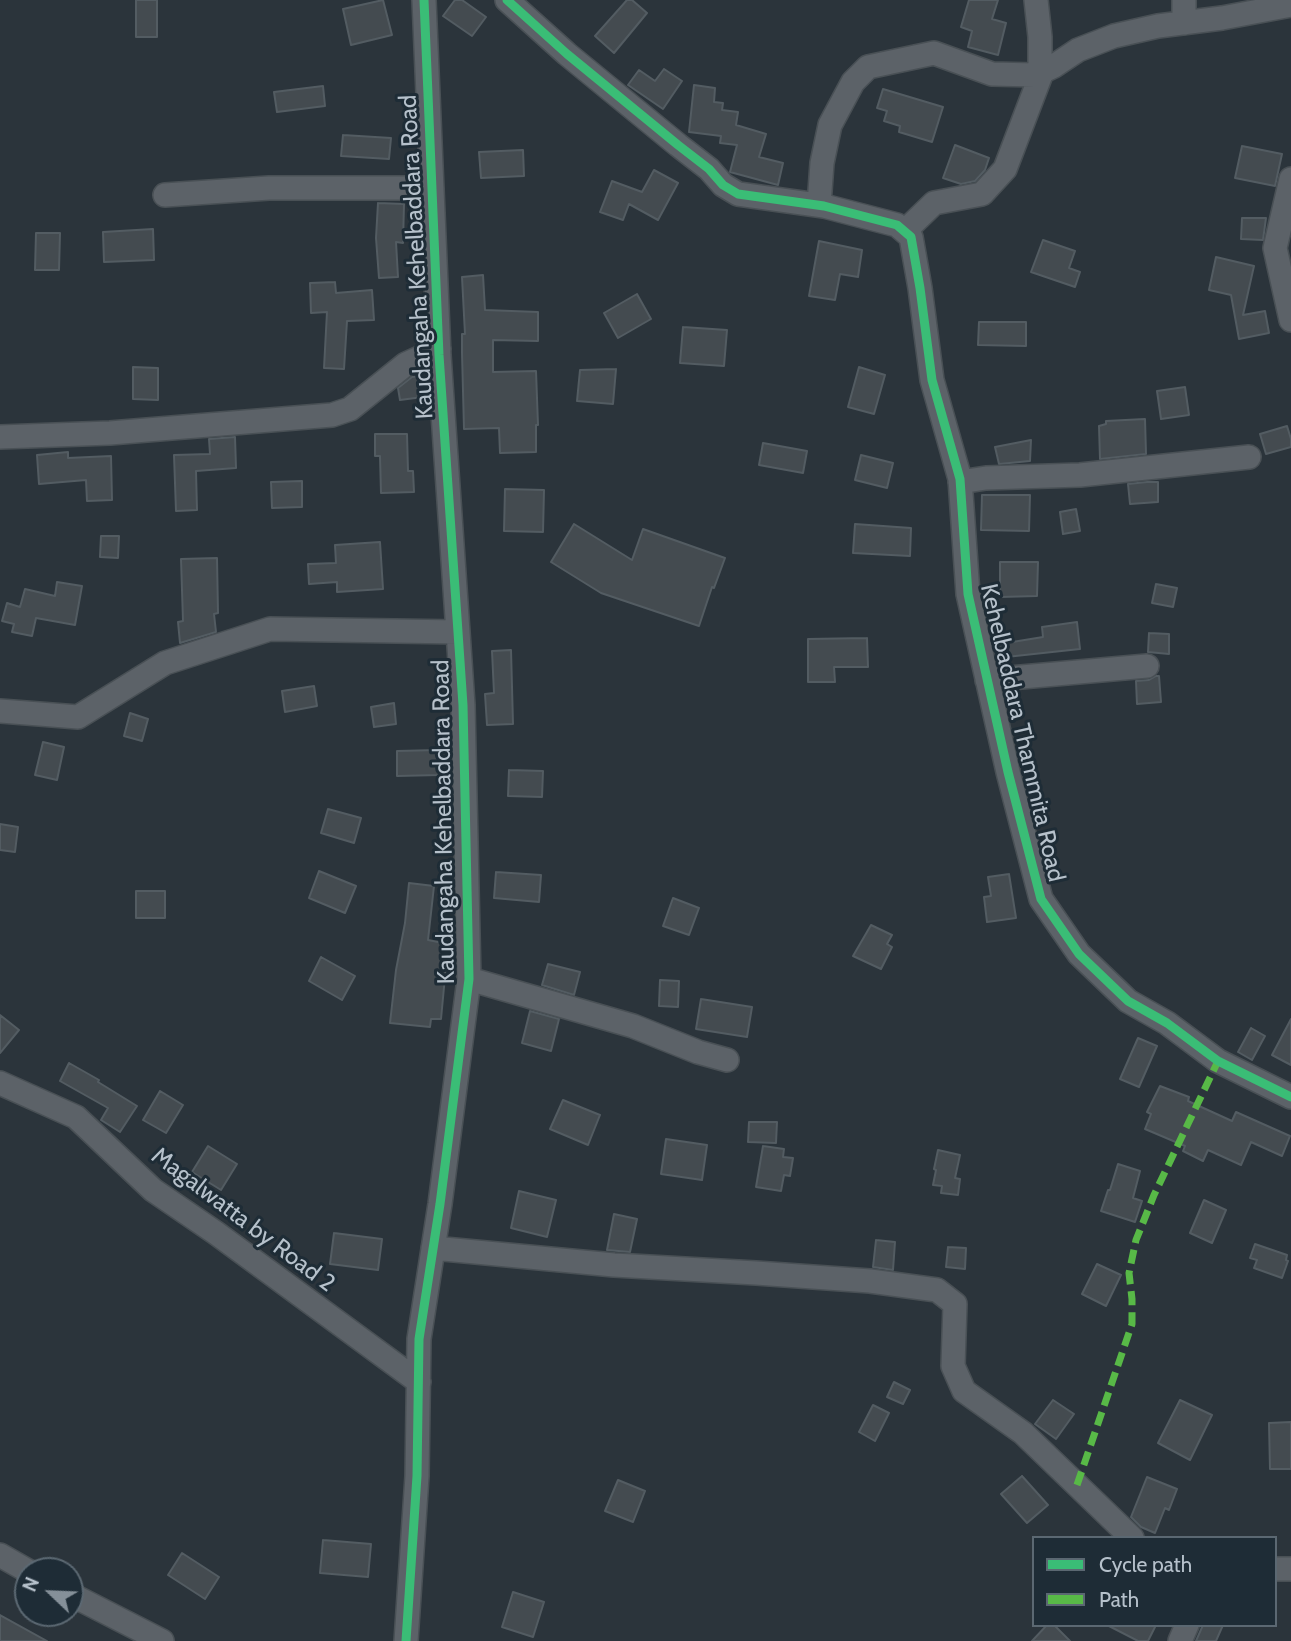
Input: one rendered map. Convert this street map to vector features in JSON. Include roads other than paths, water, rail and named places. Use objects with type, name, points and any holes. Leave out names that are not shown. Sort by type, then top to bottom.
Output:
[{"type":"street","name":"Kaudangaha Kehelbaddara Road","points":[[405,1641],[417,1476],[419,1339],[469,979],[463,705],[439,349],[424,0]]},
{"type":"street","points":[[518,4],[576,62],[709,169],[723,185],[738,194],[819,205],[897,225],[905,231],[934,203],[982,194],[1005,169],[1041,72],[1036,0]]},
{"type":"street","points":[[819,205],[822,163],[830,125],[853,82],[868,67],[933,53],[992,74],[1035,75],[1078,50],[1114,36],[1158,26],[1184,11],[1291,5]]},
{"type":"street","points":[[1291,179],[1275,248],[1291,320]]},
{"type":"street","points":[[165,195],[269,188],[432,188]]},
{"type":"street","name":"Kehelbaddara Thammita Road","points":[[905,231],[911,237],[932,380],[960,482],[968,594],[1008,772],[1041,900],[1079,954],[1128,1001],[1167,1023],[1218,1061],[1291,1097]]},
{"type":"street","points":[[0,438],[110,433],[332,415],[350,409],[406,363],[439,349]]},
{"type":"street","points":[[960,482],[986,478],[1080,475],[1249,457]]},
{"type":"street","points":[[0,711],[78,717],[165,663],[270,629],[458,632]]},
{"type":"street","points":[[988,680],[1147,666]]},
{"type":"street","points":[[469,979],[633,1026],[698,1052],[727,1060]]},
{"type":"street","name":"Magalwatta by Road 2","points":[[0,1083],[76,1117],[153,1189],[419,1382]]},
{"type":"street","points":[[433,1248],[614,1265],[870,1281],[937,1290],[955,1304],[953,1366],[964,1391],[1023,1433],[1130,1536]]},
{"type":"street","points":[[84,1601],[162,1641]]}]
